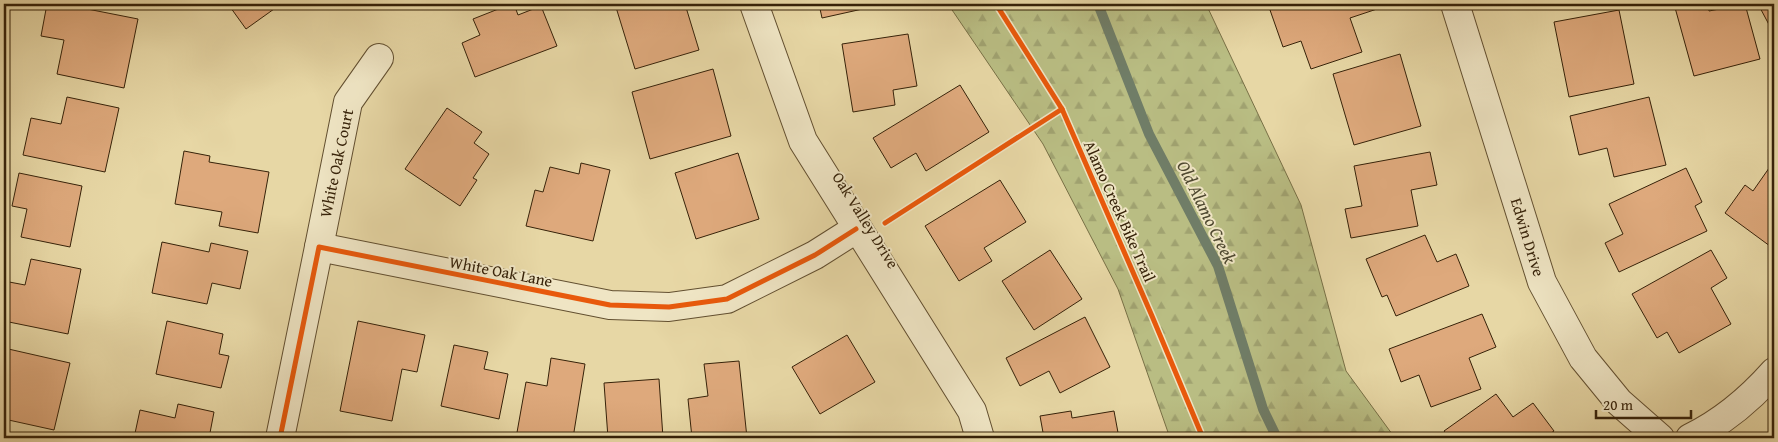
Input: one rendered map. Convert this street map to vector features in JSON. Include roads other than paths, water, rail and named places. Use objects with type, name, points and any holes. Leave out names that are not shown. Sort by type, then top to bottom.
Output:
[{"type":"street","name":"Oak Valley Drive","points":[[754,4],[803,141],[856,229],[972,411],[980,438]]},
{"type":"street","name":"Edwin Drive","points":[[1456,4],[1542,282],[1584,358],[1619,402],[1660,438]]},
{"type":"street","name":"White Oak Court","points":[[319,247],[348,102],[378,58]]},
{"type":"street","name":"White Oak Lane","points":[[319,247],[610,305],[668,307],[727,299],[815,255],[856,229]]},
{"type":"street","points":[[280,438],[319,247]]},
{"type":"street","points":[[1690,438],[1710,428],[1752,396],[1774,372]]},
{"type":"waterway","name":"Old Alamo Creek","points":[[1098,4],[1149,134],[1218,266],[1263,409],[1277,438]]}]
